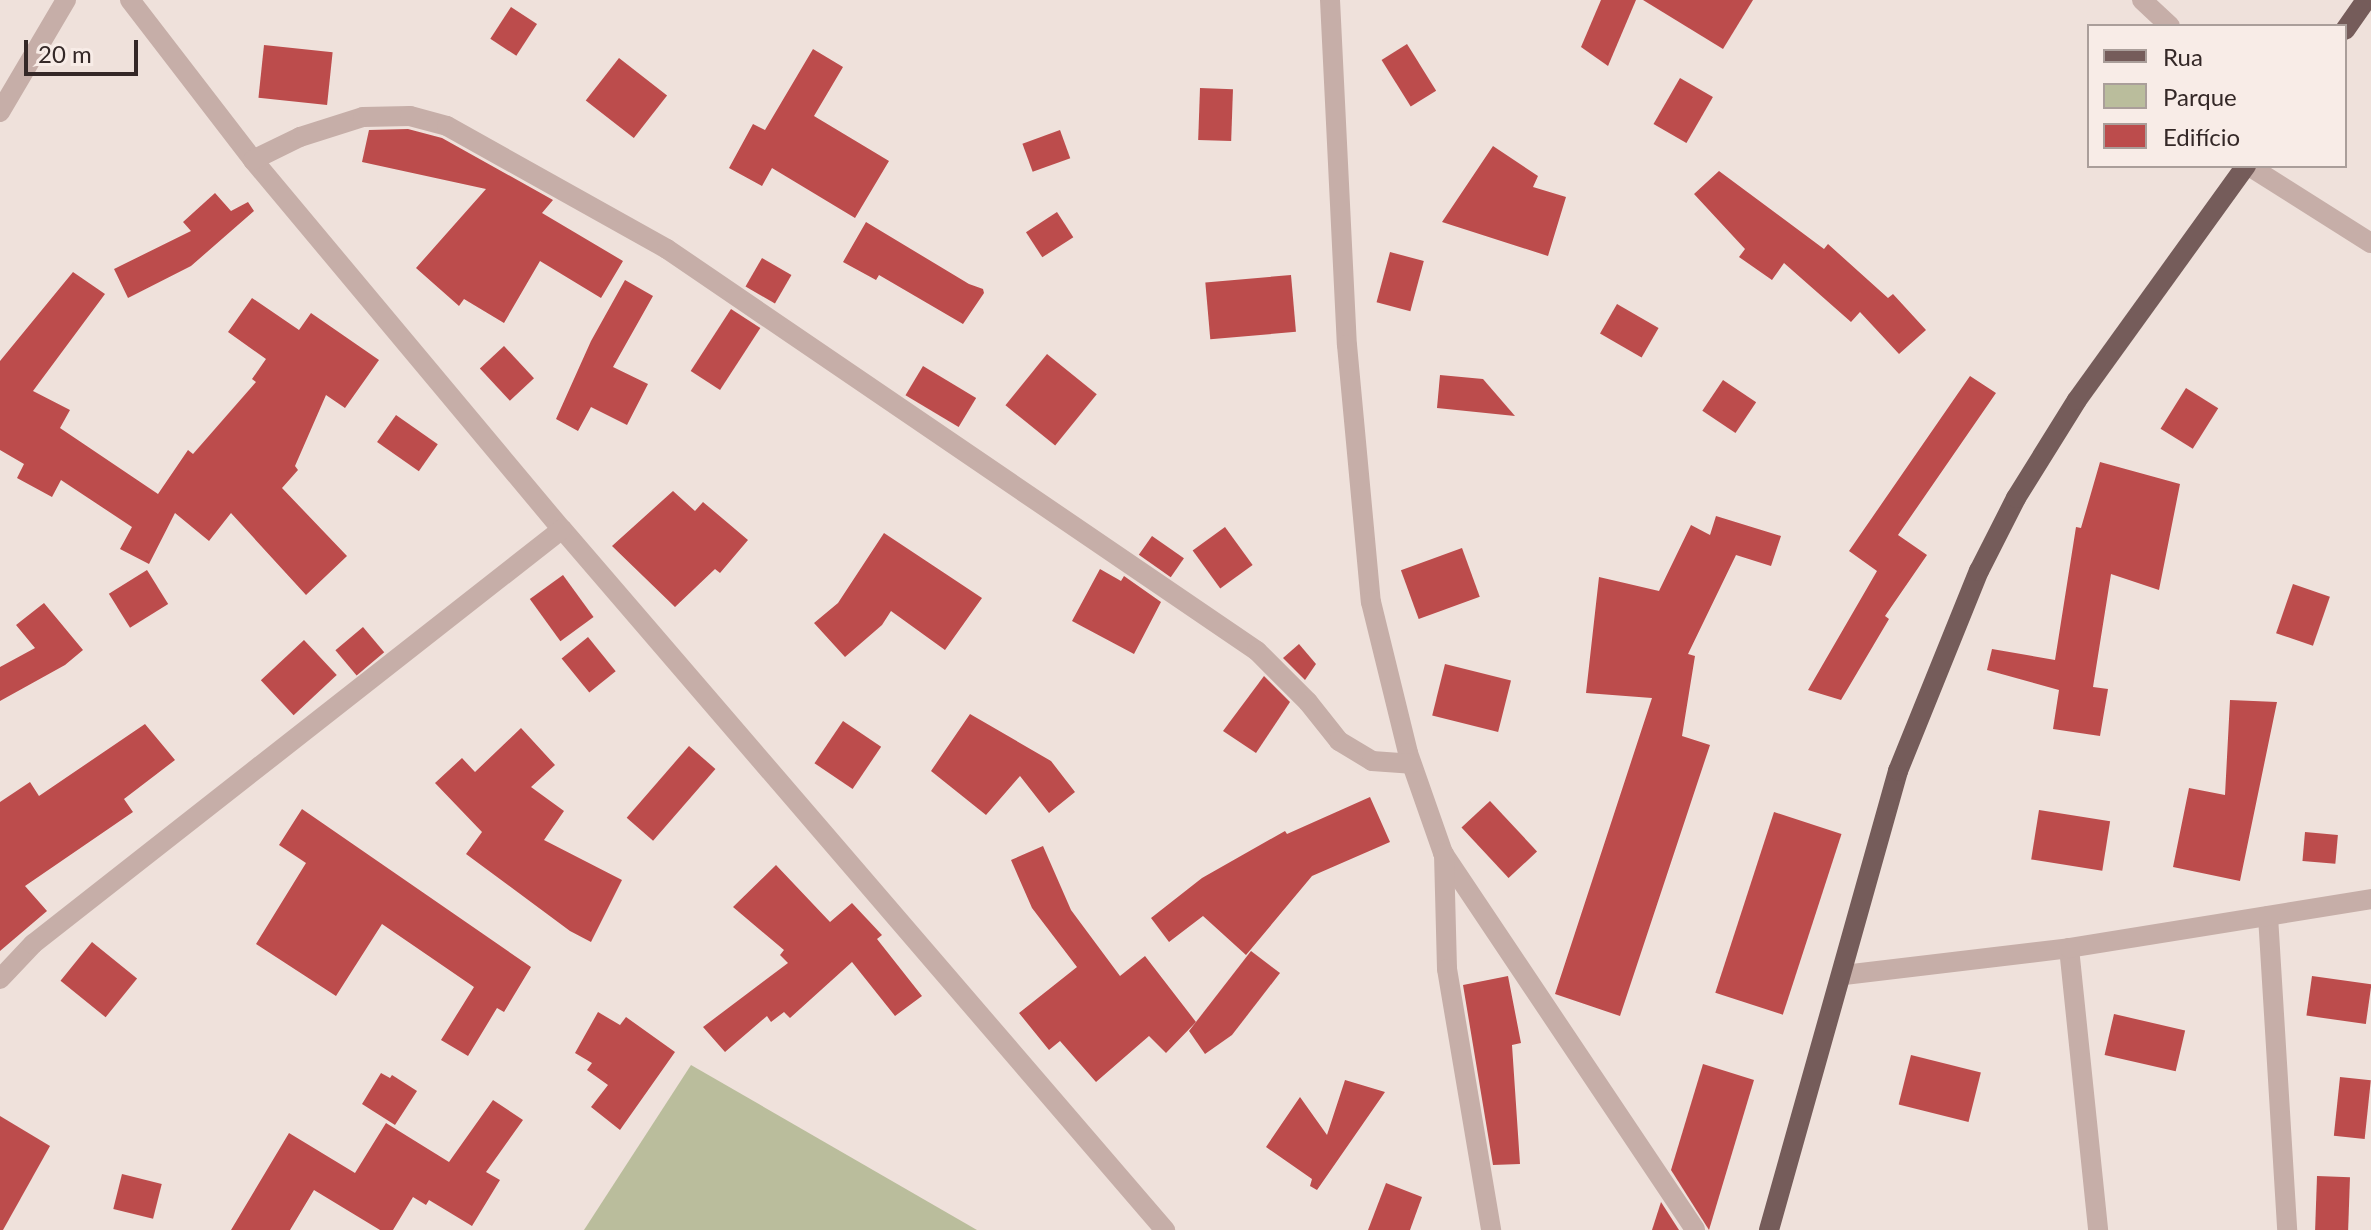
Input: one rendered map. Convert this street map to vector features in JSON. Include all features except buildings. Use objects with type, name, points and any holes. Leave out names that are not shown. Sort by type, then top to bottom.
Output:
[{"type":"main road","points":[[2347,27],[2366,0]]},
{"type":"main road","points":[[1769,1230],[1844,975],[1898,771],[1979,571],[2016,498],[2077,400],[2246,168]]},
{"type":"street","points":[[0,112],[66,0]]},
{"type":"street","points":[[1330,0],[1347,345],[1371,602],[1411,764],[1443,853],[1695,1230]]},
{"type":"street","points":[[2142,0],[2168,24]]},
{"type":"street","points":[[138,3],[253,160],[562,529],[1165,1230]]},
{"type":"street","points":[[253,160],[300,137],[363,117],[410,116],[447,126],[667,249],[1257,651],[1308,702],[1339,741],[1372,761],[1411,764]]},
{"type":"street","points":[[2250,168],[2371,243]]},
{"type":"street","points":[[0,979],[33,944],[562,529]]},
{"type":"street","points":[[1443,853],[1447,969],[1491,1230]]},
{"type":"street","points":[[1844,975],[2069,948],[2371,899]]},
{"type":"street","points":[[2268,916],[2287,1230]]},
{"type":"street","points":[[2069,948],[2098,1230]]},
{"type":"green space","points":[[691,1065],[977,1230],[584,1230]]}]
